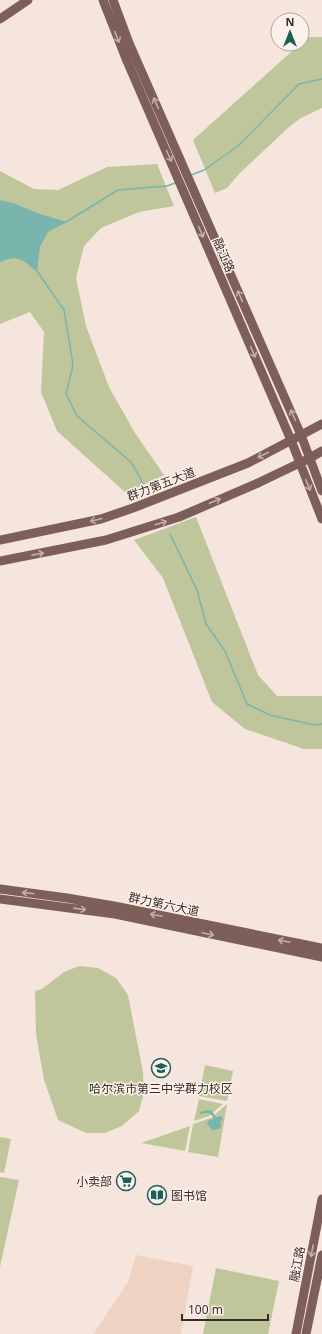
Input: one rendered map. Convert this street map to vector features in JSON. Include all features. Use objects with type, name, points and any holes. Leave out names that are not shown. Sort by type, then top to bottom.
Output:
[{"type":"main road","points":[[0,19],[28,0]]},
{"type":"main road","name":"融江路","points":[[106,2],[129,43],[183,164],[301,435],[322,491]]},
{"type":"main road","name":"融江路","points":[[106,2],[127,61],[300,463],[322,519]]},
{"type":"main road","name":"群力第五大道","points":[[0,540],[101,519],[167,496],[248,463],[322,424]]},
{"type":"main road","points":[[0,561],[106,540],[179,517],[258,483],[322,451]]},
{"type":"main road","name":"群力第六大道","points":[[0,889],[114,906],[322,948]]},
{"type":"main road","name":"群力第六大道","points":[[0,898],[115,914],[322,957]]},
{"type":"main road","name":"融江路","points":[[296,1334],[322,1199]]},
{"type":"main road","name":"融江路","points":[[306,1334],[322,1255]]},
{"type":"green space","points":[[310,37],[322,37],[322,108],[301,118],[290,126],[240,173],[227,188],[215,193],[193,140],[291,52],[310,52]]},
{"type":"green space","points":[[157,164],[174,206],[139,212],[101,228],[84,246],[76,278],[86,326],[109,387],[135,433],[164,475],[126,493],[57,431],[41,392],[44,332],[30,312],[0,324],[0,171],[34,189],[58,190],[107,167]]},
{"type":"green space","points":[[196,517],[258,675],[277,696],[322,696],[322,749],[304,749],[245,729],[212,702],[163,578],[134,540]]},
{"type":"green space","points":[[79,966],[98,968],[116,978],[128,995],[143,1072],[144,1092],[139,1111],[122,1126],[105,1133],[86,1133],[58,1120],[44,1080],[36,1034],[35,991],[42,989],[64,972]]},
{"type":"green space","points":[[205,1065],[233,1071],[227,1101],[199,1096]]},
{"type":"green space","points":[[199,1099],[223,1104],[209,1116],[194,1121]]},
{"type":"green space","points":[[227,1104],[218,1157],[188,1152],[193,1124],[211,1118]]},
{"type":"green space","points":[[190,1126],[185,1151],[141,1143]]},
{"type":"green space","points":[[0,1137],[11,1139],[4,1173],[0,1172]]},
{"type":"green space","points":[[0,1177],[19,1180],[0,1267]]},
{"type":"green space","points":[[216,1268],[279,1281],[268,1334],[203,1334]]},
{"type":"shaded area","points":[[136,1255],[193,1266],[181,1334],[93,1334],[128,1282]]},
{"type":"water","points":[[0,200],[13,203],[40,214],[67,222],[48,232],[40,247],[37,272],[24,261],[17,258],[0,262]]},
{"type":"water","points":[[207,1110],[212,1111],[216,1117],[221,1116],[223,1119],[220,1122],[221,1127],[219,1129],[212,1130],[207,1124],[208,1121],[214,1118],[211,1114],[200,1114],[200,1112]]},
{"type":"waterway","points":[[191,175],[204,170],[238,146],[299,84],[322,79]]},
{"type":"waterway","points":[[66,222],[118,190],[167,186],[175,183]]},
{"type":"waterway","points":[[37,271],[64,310],[73,365],[66,394],[77,416],[131,462],[143,483]]},
{"type":"waterway","points":[[170,534],[197,590],[206,624],[225,651],[247,704],[270,715],[314,725],[322,724]]},
{"type":"place","name":"哈尔滨市第三中学群力校区","points":[[161,1068]]},
{"type":"place","name":"小卖部","points":[[126,1181]]},
{"type":"place","name":"图书馆","points":[[157,1195]]}]
